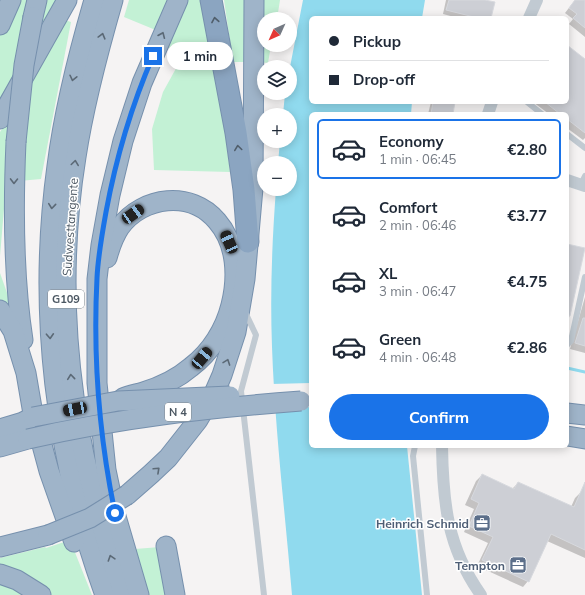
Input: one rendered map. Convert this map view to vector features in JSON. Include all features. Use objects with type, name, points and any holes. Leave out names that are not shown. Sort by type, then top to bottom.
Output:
[{"type":"highway","points":[[0,25],[11,0]]},
{"type":"highway","points":[[0,119],[67,0]]},
{"type":"highway","name":"Südwesttangente","points":[[94,0],[74,73],[58,160],[50,236],[49,308],[54,388],[67,463],[86,538],[105,595]]},
{"type":"highway","name":"Südwesttangente","points":[[113,0],[89,88],[76,156],[68,223],[66,298],[72,389],[86,467],[104,538],[124,595]]},
{"type":"highway","points":[[139,595],[115,513],[106,470],[96,383],[97,279],[101,245],[118,157],[142,83],[178,0]]},
{"type":"highway","points":[[211,0],[236,133],[244,190],[248,242]]},
{"type":"highway","points":[[0,547],[48,535],[90,518],[127,495],[168,458],[189,433],[217,386],[228,359],[236,332],[242,305],[245,279],[253,188],[256,82],[254,0]]},
{"type":"highway","points":[[35,9],[24,65],[16,142],[14,242],[18,300],[25,352],[26,373],[32,408],[50,477],[96,595]]},
{"type":"highway","points":[[97,302],[111,244],[120,228],[133,214],[147,205],[166,200],[178,200],[197,205],[211,214],[220,225],[229,242],[236,273],[230,312],[222,329],[212,346],[191,368],[162,385],[118,401]]},
{"type":"highway","points":[[0,310],[13,331],[26,373]]},
{"type":"highway","points":[[0,429],[118,401],[248,396],[306,401]]},
{"type":"highway","name":"N 4","points":[[0,447],[27,423],[65,431],[148,416],[238,406],[306,401]]},
{"type":"highway","points":[[569,413],[585,416]]},
{"type":"highway","points":[[0,419],[27,423]]},
{"type":"highway","points":[[569,436],[585,439]]},
{"type":"highway","points":[[166,546],[175,595]]},
{"type":"highway","points":[[0,574],[17,580],[41,595]]},
{"type":"street","points":[[530,16],[537,0]]},
{"type":"street","points":[[569,180],[584,182]]},
{"type":"street","points":[[442,448],[445,502],[452,539],[459,558],[481,595]]},
{"type":"lane","points":[[530,104],[540,112]]},
{"type":"lane","points":[[569,136],[585,148]]},
{"type":"lane","points":[[569,343],[571,341],[585,277]]},
{"type":"lane","points":[[242,305],[256,335],[241,391],[264,595]]},
{"type":"lane","points":[[415,448],[414,456],[427,595]]},
{"type":"green space","points":[[15,0],[32,0],[16,76],[0,102],[0,35]]},
{"type":"green space","points":[[45,0],[58,0],[34,49]]},
{"type":"green space","points":[[129,0],[171,0],[158,31],[124,17]]},
{"type":"green space","points":[[185,0],[204,0],[221,96],[230,172],[154,170],[152,129],[163,92],[179,63],[165,42]]},
{"type":"green space","points":[[224,0],[248,0],[249,62],[233,62]]},
{"type":"green space","points":[[259,0],[280,0],[278,12],[259,12]]},
{"type":"green space","points":[[62,19],[71,22],[41,179],[19,181],[29,79]]},
{"type":"green space","points":[[260,52],[270,52],[268,60],[260,60]]},
{"type":"green space","points":[[12,114],[0,256],[0,132]]},
{"type":"green space","points":[[0,273],[17,321],[0,302]]},
{"type":"green space","points":[[70,540],[92,595],[48,595],[0,570],[0,558],[46,548]]},
{"type":"green space","points":[[160,547],[169,595],[149,595],[135,549]]},
{"type":"green space","points":[[0,578],[35,595],[0,595]]},
{"type":"water","points":[[303,0],[425,0],[422,16],[309,16],[309,104],[412,104],[411,112],[309,112],[309,448],[407,448],[422,595],[292,595],[275,409],[271,327],[272,248],[276,196],[297,196],[297,156],[279,156],[279,148],[297,148],[297,108],[284,108],[284,100],[297,100],[297,60],[291,60],[293,52],[297,52],[297,31]]},
{"type":"pier","points":[[309,383],[309,407],[273,409],[271,384]]},
{"type":"building","points":[[449,0],[485,0],[495,2],[492,16],[470,16],[446,10]]},
{"type":"building","points":[[575,0],[585,0],[585,28],[573,18],[577,14],[569,8]]},
{"type":"building","points":[[569,47],[585,59],[585,133],[569,121],[569,112],[558,112],[548,104],[569,104]]},
{"type":"building","points":[[433,104],[455,104],[453,112],[431,112]]},
{"type":"building","points":[[569,244],[585,248],[569,316]]},
{"type":"building","points":[[583,318],[585,318],[585,346],[575,343]]},
{"type":"building","points":[[482,474],[514,489],[518,482],[574,507],[585,482],[585,550],[551,534],[529,582],[482,560],[493,537],[469,526],[479,503],[471,499]]},
{"type":"waterway","points":[[569,368],[585,372]]},
{"type":"place","name":"Heinrich Schmid","points":[[482,523]]},
{"type":"place","name":"Tempton","points":[[518,565]]},
{"type":"route","points":[[115,513],[106,470],[96,383],[97,279],[104,223],[118,157],[127,125],[153,56]]}]
